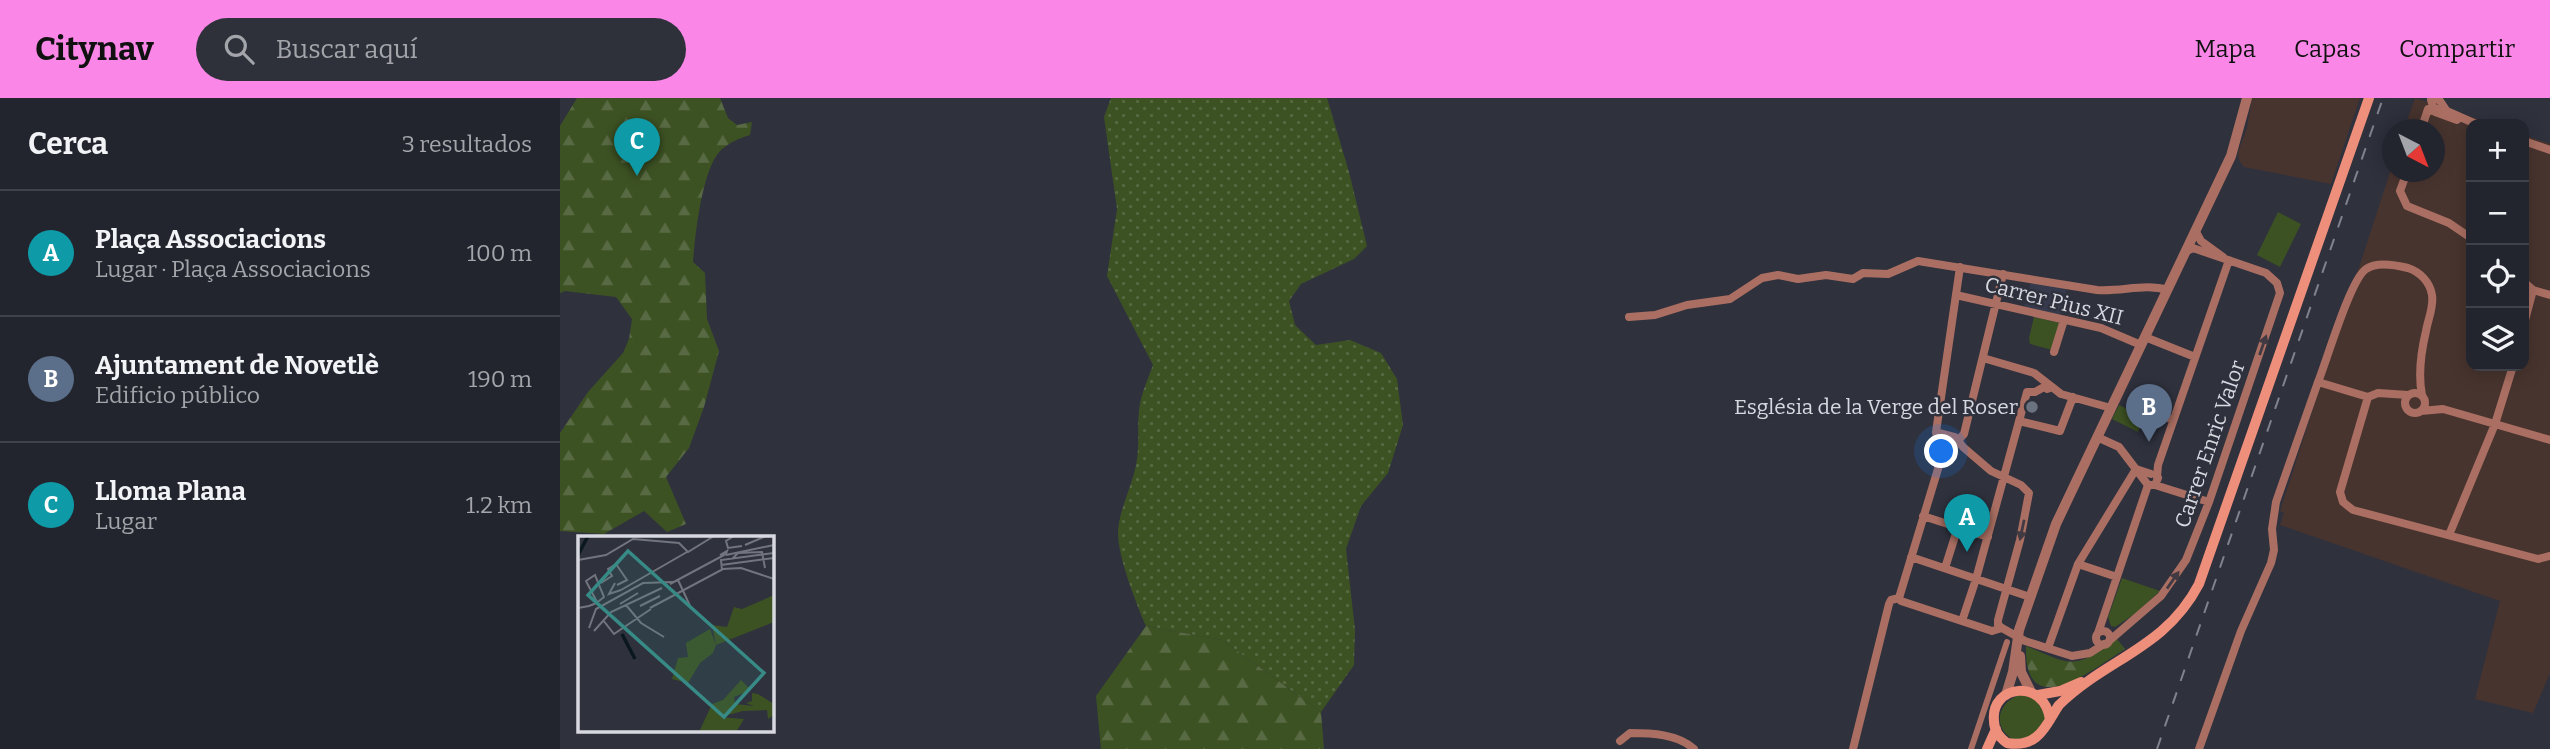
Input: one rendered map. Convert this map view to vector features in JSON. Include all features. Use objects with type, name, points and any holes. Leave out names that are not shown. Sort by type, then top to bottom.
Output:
[{"type":"main road","points":[[2050,720],[2065,699],[2172,624],[2199,584],[2369,98]]},
{"type":"main road","points":[[1987,749],[1996,729],[1996,707],[2006,695],[2014,691],[2060,691],[2106,671]]},
{"type":"main road","points":[[1996,729],[2016,748],[2026,747],[2040,740],[2049,727],[2049,710],[2034,693]]},
{"type":"street","points":[[2006,695],[2030,597],[2056,524],[2111,408],[2119,398],[2143,341],[2231,156],[2246,98]]},
{"type":"street","points":[[2432,103],[2460,122],[2466,122]]},
{"type":"street","points":[[2434,119],[2445,113]]},
{"type":"street","points":[[2529,143],[2550,150]]},
{"type":"street","points":[[2403,182],[2400,191],[2407,206],[2449,223],[2466,235]]},
{"type":"street","name":"Carrer Enric Valor","points":[[2196,232],[2201,241],[2229,260]]},
{"type":"street","name":"Carrer Enric Valor","points":[[2081,655],[2093,652],[2147,611],[2173,582],[2189,553],[2280,293],[2277,282],[2266,273],[2193,248],[2187,251]]},
{"type":"street","points":[[2106,643],[2098,643],[2104,615],[2229,260]]},
{"type":"street","points":[[1629,317],[1655,315],[1687,305],[1730,299],[1762,278],[1778,275],[1798,279],[1826,275],[1853,279],[1863,273],[1888,274],[1921,261],[2102,290],[2151,286],[2168,290]]},
{"type":"street","points":[[2199,749],[2241,631],[2272,563],[2272,529],[2276,502],[2318,382],[2355,284],[2367,268],[2378,264],[2415,272],[2422,276],[2431,290],[2432,306],[2424,339],[2421,370],[2425,404],[2421,411]]},
{"type":"street","points":[[1941,459],[1937,436],[1960,267]]},
{"type":"street","points":[[1899,598],[1941,459],[1964,434],[2003,274]]},
{"type":"street","points":[[2529,286],[2550,295]]},
{"type":"street","points":[[2528,308],[2533,290]]},
{"type":"street","name":"Carrer Pius XII","points":[[1956,295],[2105,329],[2195,357]]},
{"type":"street","points":[[2054,352],[2064,320]]},
{"type":"street","points":[[1983,358],[2034,373],[2046,386],[2061,394],[2111,408]]},
{"type":"street","points":[[2404,405],[2421,370]]},
{"type":"street","points":[[2449,535],[2496,424],[2511,371]]},
{"type":"street","points":[[2318,382],[2368,397],[2374,394],[2423,396],[2442,409],[2550,440]]},
{"type":"street","points":[[1962,621],[1988,537],[2026,394],[2035,393],[2046,386]]},
{"type":"street","points":[[2388,395],[2410,412],[2442,409]]},
{"type":"street","points":[[2019,421],[2060,431],[2073,397]]},
{"type":"street","points":[[2368,397],[2340,492],[2343,502],[2353,510],[2538,559],[2550,556]]},
{"type":"street","points":[[2155,414],[2173,420]]},
{"type":"street","points":[[1937,436],[1956,443],[1991,471],[2021,485],[2029,493],[2021,540],[1997,622],[2019,639],[2068,656],[2081,655],[2100,634]]},
{"type":"street","points":[[2097,437],[2119,447],[2136,469],[2152,482],[2209,502]]},
{"type":"street","points":[[2048,649],[2078,564],[2136,469]]},
{"type":"street","points":[[1923,516],[1988,537]]},
{"type":"street","points":[[1945,568],[1958,527]]},
{"type":"street","points":[[1911,557],[2030,597]]},
{"type":"street","points":[[2078,564],[2117,577]]},
{"type":"street","points":[[1899,598],[1901,601],[1995,631],[2002,628]]},
{"type":"street","points":[[1853,749],[1889,604],[1891,600],[1899,598]]},
{"type":"street","points":[[2019,639],[2021,672],[2034,693]]},
{"type":"street","points":[[1971,749],[2007,642]]},
{"type":"street","points":[[1620,741],[1630,733],[1648,734],[1685,741],[1694,749]]},
{"type":"shaded area","points":[[2252,98],[2360,98],[2331,184],[2244,167],[2238,152],[2247,128]]},
{"type":"shaded area","points":[[2415,98],[2477,119],[2466,119],[2466,371],[2529,371],[2529,137],[2550,144],[2550,673],[2533,713],[2475,699],[2500,601],[2280,525],[2284,513],[2280,511],[2387,182],[2445,182],[2445,119],[2408,119]]},
{"type":"shaded area","points":[[2031,282],[2067,287],[2060,315],[2024,307]]},
{"type":"green space","points":[[577,98],[720,98],[728,118],[737,125],[752,122],[750,135],[727,145],[714,159],[704,186],[693,262],[705,273],[707,319],[719,351],[704,407],[689,448],[666,477],[686,524],[667,532],[644,511],[604,534],[560,531],[560,433],[588,392],[623,353],[629,339],[632,319],[616,297],[565,291],[560,293],[560,126]]},
{"type":"green space","points":[[1111,98],[1327,98],[1367,246],[1354,259],[1301,284],[1289,301],[1295,325],[1316,345],[1350,340],[1381,353],[1397,379],[1403,425],[1388,473],[1361,506],[1346,549],[1355,630],[1354,665],[1321,712],[1222,640],[1146,626],[1128,580],[1118,533],[1136,465],[1141,399],[1153,365],[1107,276],[1117,209],[1104,117]]},
{"type":"green space","points":[[2278,212],[2301,224],[2280,267],[2257,255]]},
{"type":"green space","points":[[2034,317],[2060,323],[2052,350],[2030,344]]},
{"type":"green space","points":[[2119,405],[2144,417],[2138,432],[2112,419]]},
{"type":"green space","points":[[2122,578],[2160,591],[2136,613],[2115,627],[2111,626],[2108,617]]},
{"type":"green space","points":[[1146,626],[1222,640],[1321,712],[1324,749],[1101,749],[1096,696]]},
{"type":"green space","points":[[2117,639],[2125,649],[2095,669],[2062,685],[2047,687],[2036,682],[2028,669],[2026,646],[2054,658],[2073,662],[2091,656]]},
{"type":"green space","points":[[2019,695],[2037,702],[2046,718],[2040,734],[2014,740],[2002,729],[2000,716],[2006,704]]},
{"type":"railway","points":[[2157,749],[2383,98]]},
{"type":"place","name":"Lloma Plana","points":[[637,176]]},
{"type":"place","name":"Església de la Verge del Roser","points":[[2032,407]]},
{"type":"place","name":"Ajuntament de Novetlè","points":[[2149,442]]},
{"type":"place","name":"Plaça Associacions","points":[[1967,552]]}]
